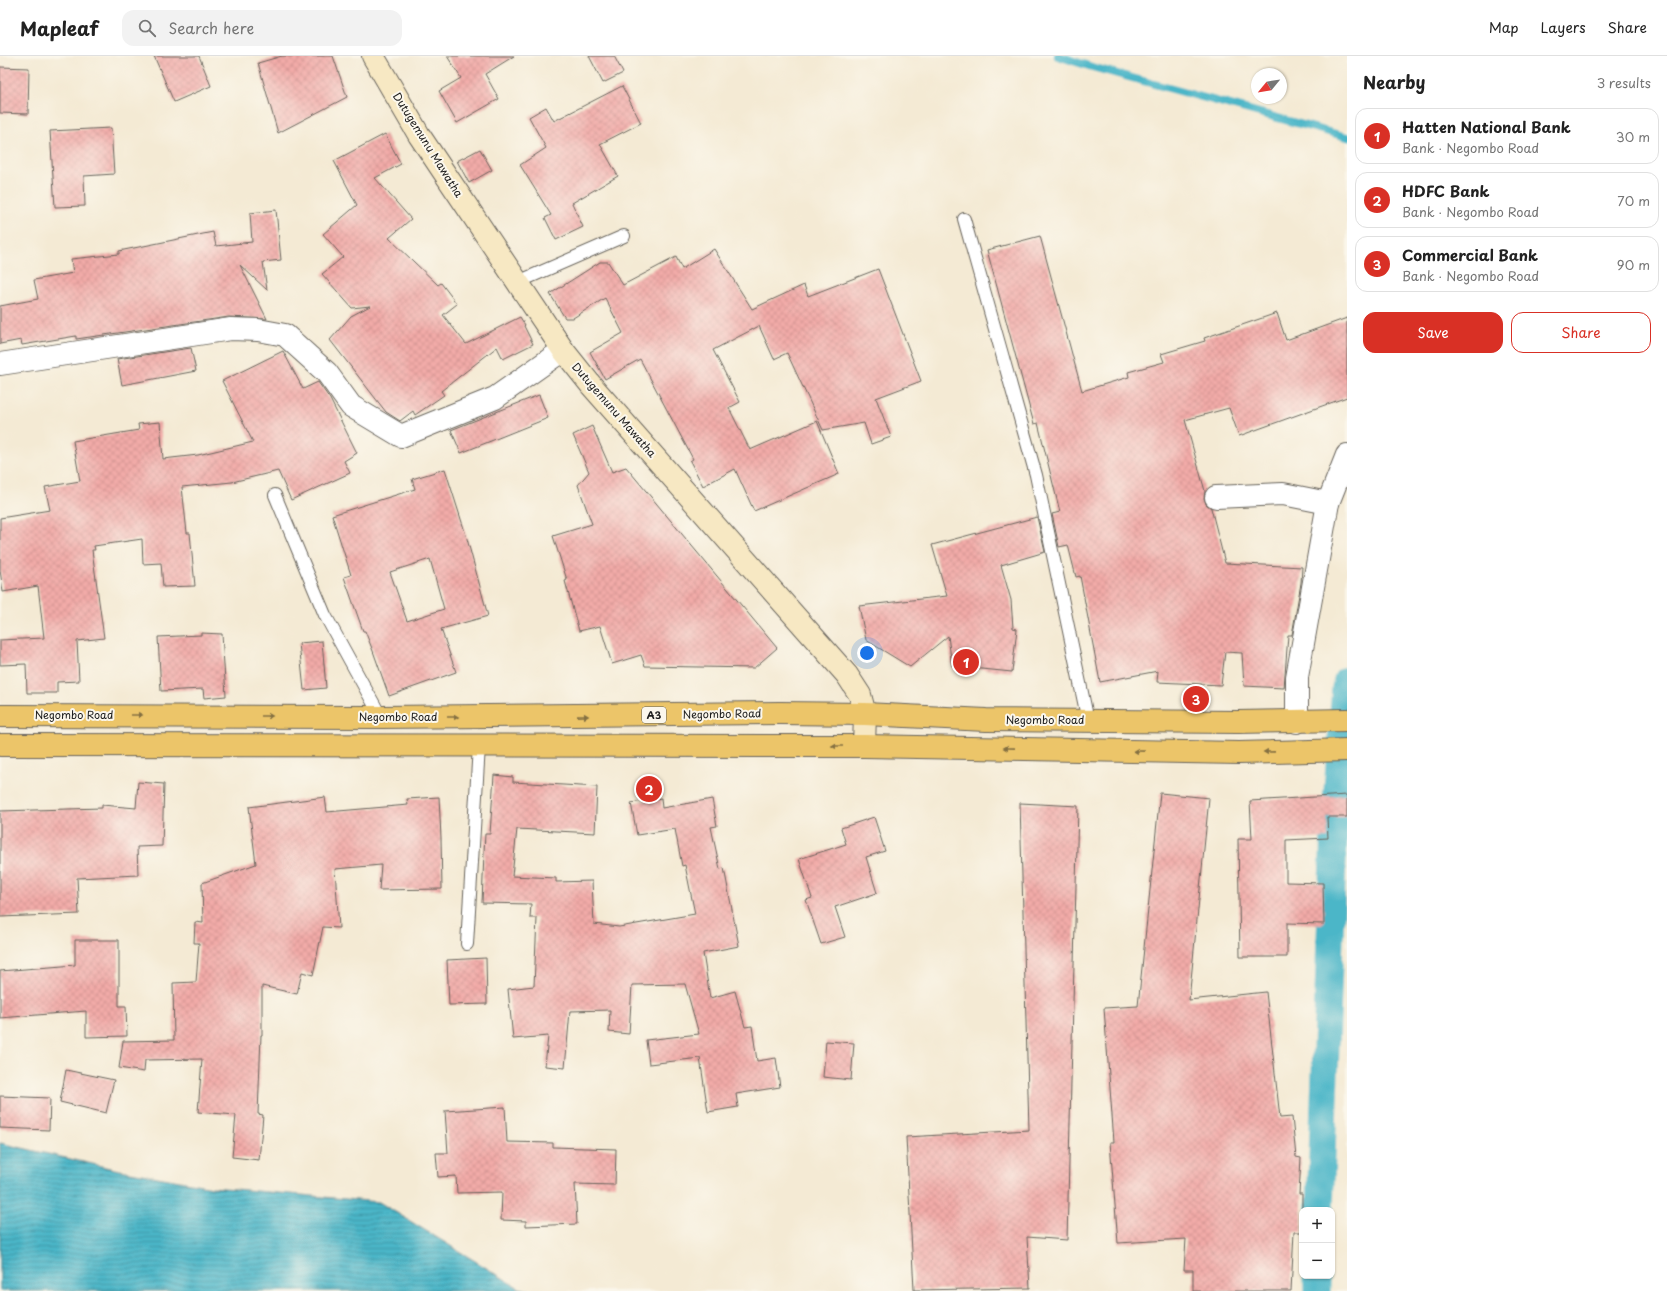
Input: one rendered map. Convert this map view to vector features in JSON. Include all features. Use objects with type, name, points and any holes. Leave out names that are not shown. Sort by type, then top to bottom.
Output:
[{"type":"highway","name":"Negombo Road","points":[[0,716],[381,717],[780,713],[865,714],[986,720],[1303,722],[1347,720]]},
{"type":"highway","points":[[0,746],[864,746],[1239,753],[1347,750]]},
{"type":"street","name":"Dutugemunu Mawatha","points":[[373,56],[419,135],[563,350],[591,386],[847,675],[860,695],[865,714],[864,746]]},
{"type":"street","points":[[0,364],[231,329],[258,330],[285,335],[327,373],[351,406],[401,436],[495,398],[563,350]]},
{"type":"street","points":[[1303,722],[1297,677],[1328,502],[1347,455]]},
{"type":"street","points":[[1216,497],[1283,494],[1328,502]]},
{"type":"lane","points":[[964,219],[973,257],[1036,475],[1088,721]]},
{"type":"lane","points":[[518,282],[624,236]]},
{"type":"lane","points":[[275,494],[325,615],[381,717]]},
{"type":"lane","points":[[467,944],[479,746]]},
{"type":"water","points":[[0,1143],[114,1169],[212,1187],[379,1202],[519,1288],[532,1291],[0,1291]]},
{"type":"building","points":[[154,56],[199,56],[211,86],[174,102]]},
{"type":"building","points":[[282,56],[333,56],[347,97],[278,133],[258,63]]},
{"type":"building","points":[[447,56],[514,56],[485,74],[499,99],[457,123],[439,91],[461,78]]},
{"type":"building","points":[[589,56],[614,56],[623,73],[603,83]]},
{"type":"building","points":[[0,67],[29,68],[28,114],[0,113]]},
{"type":"building","points":[[622,86],[641,123],[600,144],[618,176],[572,203],[583,227],[556,240],[545,218],[551,215],[520,165],[546,148],[529,117],[546,107],[554,121]]},
{"type":"building","points":[[111,128],[114,174],[84,176],[85,206],[55,207],[50,131]]},
{"type":"building","points":[[385,134],[401,164],[375,178],[411,219],[389,238],[438,285],[441,283],[457,304],[443,315],[466,344],[520,317],[533,344],[503,359],[497,347],[441,391],[444,395],[415,415],[413,411],[400,421],[386,412],[330,340],[351,316],[370,306],[352,308],[322,274],[343,257],[323,234],[357,205],[334,161]]},
{"type":"building","points":[[480,149],[492,170],[469,183],[457,161]]},
{"type":"building","points":[[276,210],[281,260],[263,262],[267,290],[240,265],[267,319],[229,317],[76,339],[76,336],[22,345],[21,340],[0,344],[0,306],[38,299],[34,280],[73,273],[71,259],[119,254],[119,251],[213,232],[216,246],[252,242],[250,213]]},
{"type":"building","points":[[1040,236],[1082,391],[1129,377],[1128,372],[1164,362],[1161,354],[1205,341],[1204,338],[1277,313],[1286,340],[1347,318],[1347,397],[1239,436],[1229,408],[1185,420],[1205,491],[1204,498],[1206,504],[1211,508],[1225,563],[1302,567],[1301,583],[1292,635],[1288,635],[1284,688],[1244,686],[1242,653],[1225,652],[1221,685],[1157,682],[1158,671],[1100,682],[1080,576],[1076,577],[1068,545],[1059,547],[1052,514],[1060,512],[1038,423],[1034,424],[987,250]]},
{"type":"building","points":[[714,249],[752,309],[804,285],[808,296],[878,269],[921,381],[876,398],[891,437],[871,444],[864,423],[823,430],[787,353],[774,359],[759,326],[713,350],[740,402],[729,408],[750,450],[817,421],[839,474],[754,511],[735,469],[703,486],[690,461],[693,459],[640,359],[605,379],[590,352],[623,333],[605,298],[573,318],[565,318],[550,294],[600,262],[608,262],[623,285],[676,257],[682,269]]},
{"type":"building","points":[[191,348],[196,371],[122,385],[117,359]]},
{"type":"building","points":[[283,351],[303,389],[318,382],[330,399],[357,453],[344,461],[350,473],[291,500],[278,471],[232,482],[182,487],[187,533],[190,533],[195,586],[163,587],[161,563],[143,564],[142,539],[94,546],[95,550],[92,550],[104,638],[77,641],[79,681],[57,682],[57,693],[27,693],[26,664],[0,665],[0,640],[44,638],[38,586],[3,592],[0,570],[0,518],[50,510],[45,487],[80,481],[73,441],[139,430],[138,424],[160,422],[163,459],[198,455],[253,442],[222,381]]},
{"type":"building","points":[[539,395],[548,418],[461,453],[451,430]]},
{"type":"building","points":[[592,426],[612,472],[626,467],[777,648],[754,668],[645,666],[641,655],[612,664],[600,626],[579,631],[565,581],[567,580],[553,536],[592,524],[578,485],[589,472],[573,435]]},
{"type":"building","points":[[445,469],[466,535],[488,616],[441,629],[456,672],[389,696],[365,631],[363,631],[344,577],[351,575],[332,515],[415,489],[412,479]],"holes":[[[430,559],[444,609],[407,621],[390,572]]]},
{"type":"building","points":[[1037,517],[1045,552],[1001,565],[1011,600],[1013,628],[1017,629],[1012,672],[952,666],[948,636],[910,667],[866,640],[859,606],[947,596],[932,545]]},
{"type":"building","points":[[201,633],[222,634],[226,696],[204,698],[203,689],[161,691],[158,637],[201,635]]},
{"type":"building","points":[[322,641],[326,688],[304,690],[299,643]]},
{"type":"building","points":[[494,775],[513,777],[513,782],[597,787],[595,833],[517,829],[512,876],[556,878],[556,882],[592,881],[594,924],[619,927],[695,914],[685,865],[682,866],[675,829],[637,835],[631,803],[661,798],[662,808],[712,799],[717,826],[711,827],[720,869],[724,868],[739,946],[703,953],[710,998],[735,991],[745,1027],[752,1026],[757,1061],[776,1058],[780,1087],[736,1094],[738,1107],[708,1112],[700,1058],[649,1064],[646,1040],[699,1034],[685,984],[632,985],[629,1034],[609,1032],[610,1010],[570,1011],[565,1068],[545,1066],[548,1036],[513,1039],[508,989],[534,986],[537,918],[530,918],[531,904],[482,903],[485,834],[490,834]]},
{"type":"building","points":[[138,782],[164,784],[162,846],[137,847],[138,875],[77,878],[79,914],[0,917],[0,811],[102,808],[102,805],[136,808]]},
{"type":"building","points":[[1160,793],[1209,798],[1189,1000],[1266,992],[1280,1118],[1292,1117],[1296,1157],[1301,1158],[1299,1194],[1302,1194],[1302,1207],[1299,1207],[1299,1232],[1294,1232],[1291,1291],[1193,1291],[1193,1270],[1184,1270],[1186,1239],[1118,1243],[1110,1142],[1114,1142],[1104,1008],[1138,1006]]},
{"type":"building","points":[[1347,795],[1347,817],[1327,817],[1328,838],[1286,840],[1286,882],[1323,883],[1324,924],[1287,923],[1287,957],[1240,957],[1238,839],[1252,839],[1250,801]]},
{"type":"building","points":[[325,797],[327,812],[408,805],[407,799],[439,797],[442,889],[379,890],[381,865],[335,869],[339,928],[323,927],[313,975],[302,972],[297,994],[262,986],[262,1035],[258,1114],[263,1115],[259,1160],[232,1157],[236,1115],[198,1112],[202,1059],[145,1060],[144,1072],[119,1068],[123,1041],[174,1040],[173,983],[196,982],[199,943],[194,943],[195,922],[203,923],[202,883],[256,864],[249,807]]},
{"type":"building","points":[[1020,803],[1078,806],[1067,1240],[1027,1237],[1030,1288],[914,1290],[906,1137],[1029,1130]]},
{"type":"building","points":[[874,817],[885,851],[866,857],[877,893],[835,907],[845,937],[821,944],[806,900],[812,898],[799,859],[846,844],[841,828]]},
{"type":"building","points":[[75,940],[119,940],[119,1006],[126,1006],[127,1036],[86,1037],[86,1011],[0,1018],[0,971],[75,965]]},
{"type":"building","points":[[486,958],[487,1004],[449,1005],[447,960]]},
{"type":"building","points":[[826,1041],[854,1043],[851,1080],[823,1077]]},
{"type":"building","points":[[66,1070],[114,1080],[106,1113],[60,1102]]},
{"type":"building","points":[[0,1096],[50,1098],[49,1130],[0,1128]]},
{"type":"building","points":[[505,1107],[507,1142],[553,1143],[553,1147],[616,1149],[615,1185],[575,1184],[577,1224],[526,1226],[526,1221],[501,1220],[502,1192],[457,1193],[456,1176],[438,1177],[436,1153],[448,1153],[445,1111]]},
{"type":"waterway","points":[[1058,56],[1092,67],[1347,137]]},
{"type":"waterway","points":[[1320,1207],[1334,830],[1345,688],[1347,680]]},
{"type":"waterway","points":[[1317,1279],[1317,1291]]},
{"type":"place","name":"Hatten National Bank","points":[[966,662]]},
{"type":"place","name":"Commercial Bank","points":[[1196,699]]},
{"type":"place","name":"HDFC Bank","points":[[649,789]]}]
